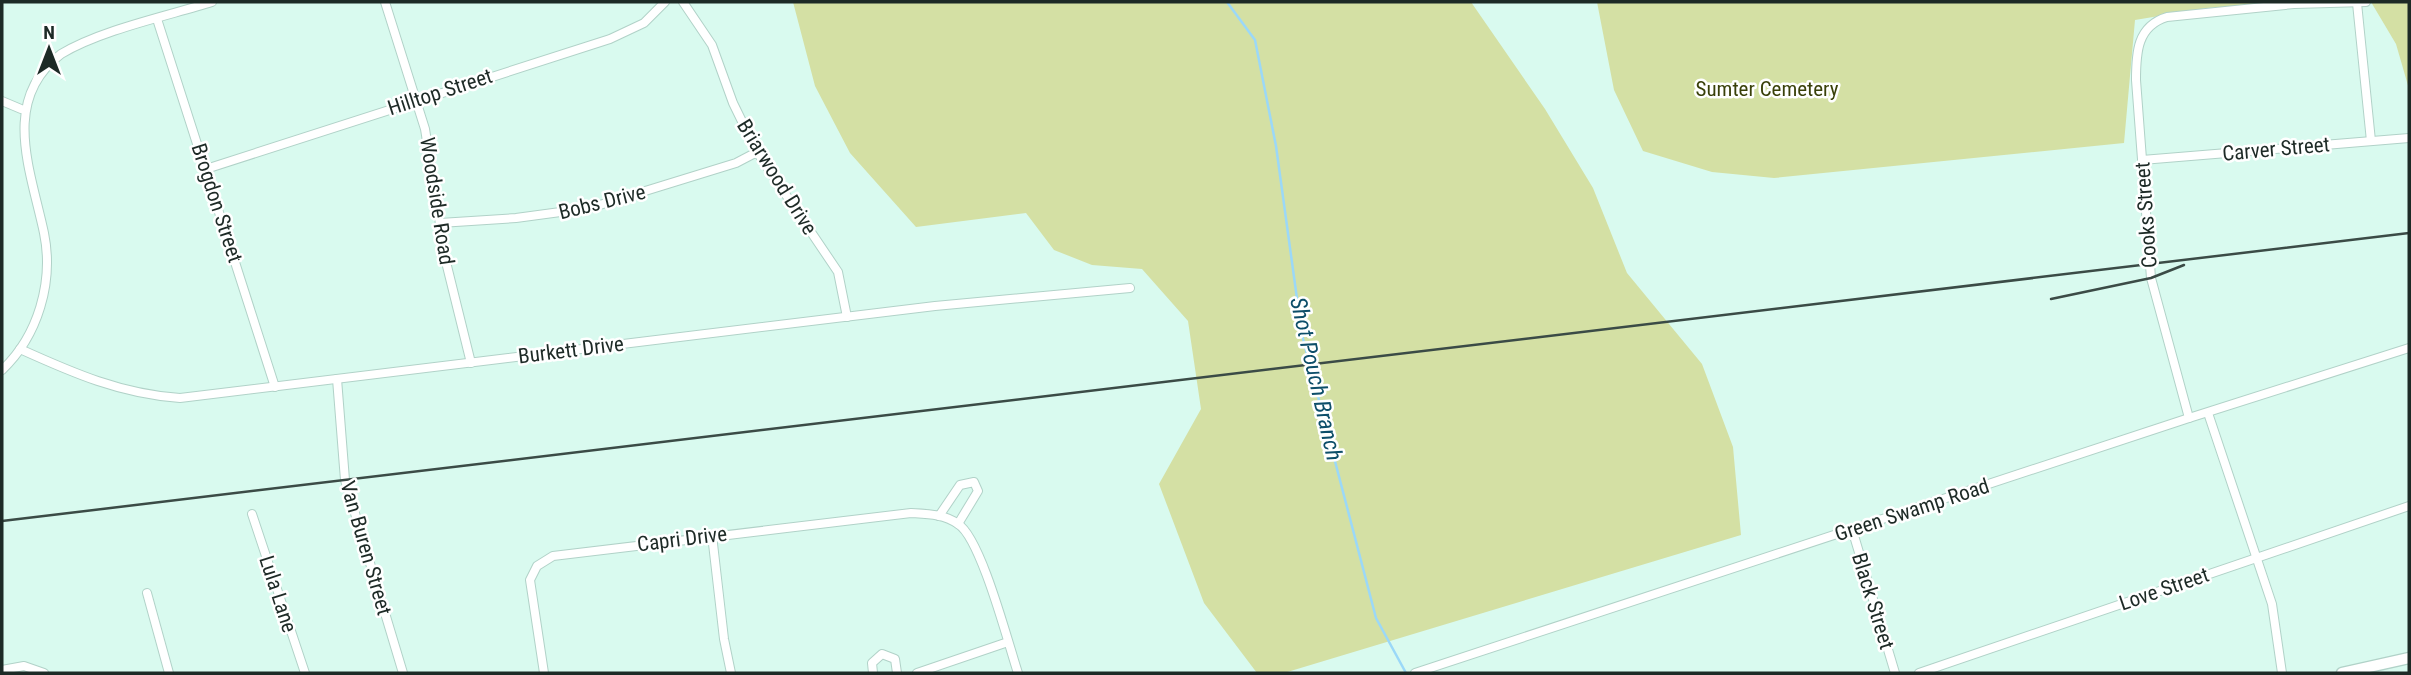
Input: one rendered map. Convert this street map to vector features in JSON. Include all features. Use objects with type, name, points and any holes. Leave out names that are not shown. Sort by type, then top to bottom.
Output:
[{"type":"street","points":[[2,370],[20,349],[38,312],[47,268],[44,233],[19,141],[22,110],[38,76],[60,55],[90,41],[212,2]]},
{"type":"street","name":"Woodside Road","points":[[385,2],[416,100],[435,175],[448,269],[471,363]]},
{"type":"street","name":"Hilltop Street","points":[[206,169],[631,31],[652,17],[664,2]]},
{"type":"street","name":"Briarwood Drive","points":[[683,2],[712,45],[733,103],[757,152],[834,264],[847,317]]},
{"type":"street","points":[[2362,2],[2371,141]]},
{"type":"street","name":"Cooks Street","points":[[2189,418],[2151,278],[2137,51],[2146,30],[2153,23],[2167,17],[2294,4],[2362,2]]},
{"type":"street","name":"Brogdon Street","points":[[157,19],[275,387]]},
{"type":"street","points":[[2,101],[22,110]]},
{"type":"street","name":"Carver Street","points":[[2142,160],[2409,138]]},
{"type":"street","name":"Bobs Drive","points":[[440,223],[542,216],[590,208],[736,163],[757,152]]},
{"type":"street","name":"Burkett Drive","points":[[20,349],[106,386],[153,396],[201,396],[847,317],[1130,288]]},
{"type":"street","name":"Green Swamp Road","points":[[1415,673],[2409,348]]},
{"type":"street","name":"Van Buren Street","points":[[337,379],[345,480],[403,673]]},
{"type":"street","points":[[2208,413],[2277,626],[2283,673]]},
{"type":"street","points":[[939,516],[960,485],[974,482],[978,491],[958,524],[969,536],[981,562],[1018,673]]},
{"type":"street","name":"Love Street","points":[[1919,673],[2409,506]]},
{"type":"street","name":"Lula Lane","points":[[252,514],[304,673]]},
{"type":"street","name":"Capri Drive","points":[[544,673],[530,580],[532,573],[543,560],[565,553],[895,514],[939,516],[958,524]]},
{"type":"street","name":"Black Street","points":[[1852,530],[1895,673]]},
{"type":"street","points":[[712,536],[724,639],[731,673]]},
{"type":"street","points":[[148,593],[169,673]]},
{"type":"street","points":[[917,673],[1008,642]]},
{"type":"street","points":[[873,673],[872,663],[882,654],[895,659],[900,673]]},
{"type":"street","points":[[2342,673],[2409,658]]},
{"type":"street","points":[[2,670],[33,667],[44,673]]},
{"type":"green space","points":[[793,2],[1471,2],[1545,109],[1593,188],[1627,273],[1702,364],[1733,447],[1741,535],[1284,673],[1257,673],[1204,603],[1159,484],[1201,409],[1188,321],[1142,269],[1092,265],[1054,250],[1026,213],[916,227],[850,153],[815,86]]},
{"type":"green space","name":"Sumter Cemetery","points":[[1597,2],[2291,2],[2207,8],[2135,20],[2124,143],[1774,178],[1712,172],[1643,151],[1614,90]]},
{"type":"green space","points":[[2371,2],[2409,2],[2409,89],[2396,44]]},
{"type":"waterway","name":"Shot Pouch Branch","points":[[1227,2],[1255,40],[1276,146],[1302,335],[1376,618],[1406,673]]},
{"type":"railway","points":[[2,521],[2409,233]]},
{"type":"railway","points":[[2051,299],[2151,278],[2184,265]]}]
